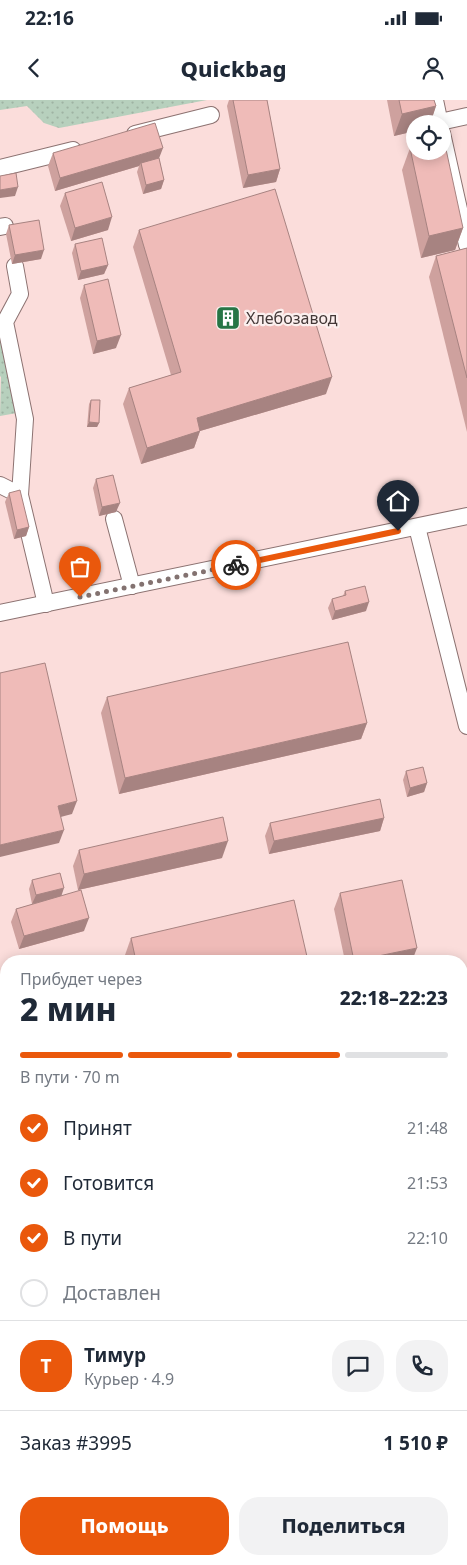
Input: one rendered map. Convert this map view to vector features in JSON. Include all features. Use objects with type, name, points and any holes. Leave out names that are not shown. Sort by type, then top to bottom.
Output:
[{"type":"street","points":[[435,100],[438,115]]},
{"type":"street","points":[[117,139],[211,115]]},
{"type":"street","points":[[451,122],[467,116]]},
{"type":"street","points":[[0,168],[89,146]]},
{"type":"street","points":[[448,160],[467,245]]},
{"type":"street","points":[[15,266],[20,294],[5,322],[25,419],[20,495],[46,604]]},
{"type":"street","points":[[0,485],[20,495]]},
{"type":"street","points":[[0,613],[467,516]]},
{"type":"street","points":[[114,519],[132,586]]},
{"type":"street","points":[[417,527],[467,726]]},
{"type":"green space","points":[[0,100],[207,100],[59,128],[44,123],[27,106],[0,110]]},
{"type":"green space","points":[[0,338],[17,413],[0,416],[1,377]]},
{"type":"building","points":[[233,100],[267,100],[280,169],[248,175]]},
{"type":"building","points":[[399,100],[434,100],[436,106],[402,114]]},
{"type":"building","points":[[155,123],[163,148],[60,178],[53,153]]},
{"type":"building","points":[[159,158],[164,180],[146,185],[141,163]]},
{"type":"building","points":[[413,160],[448,160],[463,228],[429,236]]},
{"type":"building","points":[[16,173],[18,187],[0,190],[0,176]]},
{"type":"building","points":[[102,182],[112,217],[75,228],[65,193]]},
{"type":"building","name":"Хлебозавод","points":[[275,189],[332,377],[197,418],[200,431],[147,448],[129,388],[181,372],[139,230]]},
{"type":"building","points":[[39,220],[44,250],[15,255],[9,225]]},
{"type":"building","points":[[102,238],[108,265],[81,271],[75,244]]},
{"type":"building","points":[[467,248],[467,378],[436,256]]},
{"type":"building","points":[[108,279],[121,335],[97,341],[84,285]]},
{"type":"building","points":[[91,400],[100,400],[99,423],[89,422]]},
{"type":"building","points":[[113,475],[120,503],[102,507],[96,479]]},
{"type":"building","points":[[20,490],[29,527],[17,530],[9,493]]},
{"type":"building","points":[[365,586],[369,602],[335,611],[332,599],[346,595],[345,591]]},
{"type":"building","points":[[348,642],[367,723],[125,778],[107,697]]},
{"type":"building","points":[[45,663],[77,801],[58,806],[64,830],[0,845],[0,673]]},
{"type":"building","points":[[423,767],[427,783],[410,788],[406,771]]},
{"type":"building","points":[[380,799],[384,818],[274,841],[270,823]]},
{"type":"building","points":[[223,817],[228,841],[84,874],[79,850]]},
{"type":"building","points":[[60,873],[64,888],[36,895],[32,880]]},
{"type":"building","points":[[402,880],[417,948],[383,955],[353,955],[340,893]]},
{"type":"building","points":[[81,890],[89,918],[24,936],[16,909]]},
{"type":"building","points":[[294,900],[307,955],[135,955],[131,938]]},
{"type":"way so far","points":[[80,597],[236,565]]},
{"type":"place","name":"Хлебозавод","points":[[228,318]]},
{"type":"route","points":[[236,565],[398,531]]}]
